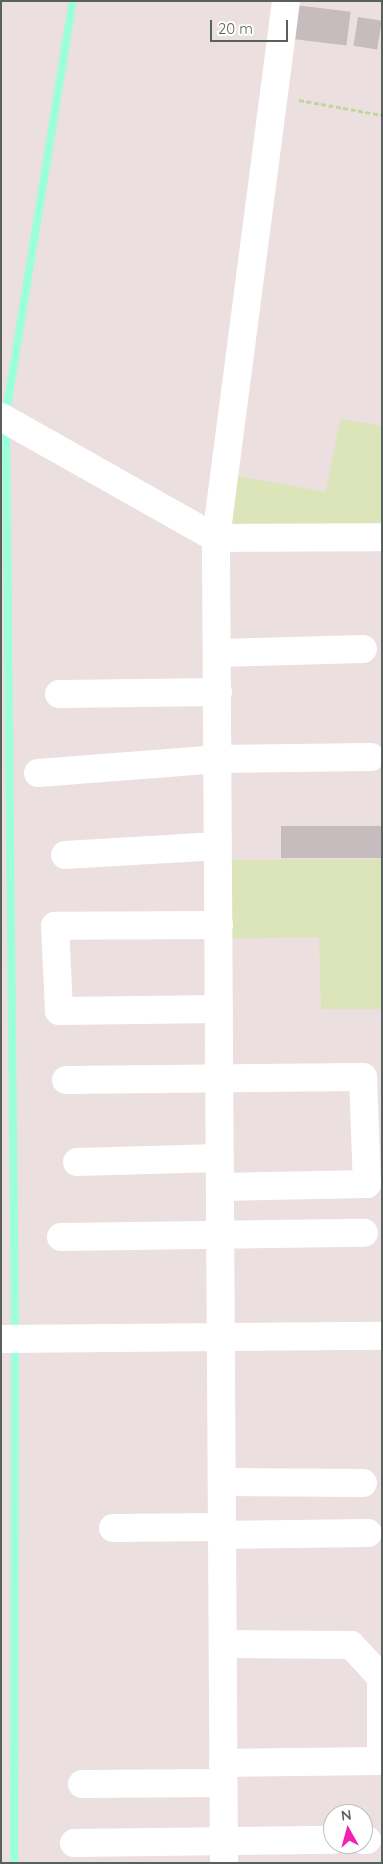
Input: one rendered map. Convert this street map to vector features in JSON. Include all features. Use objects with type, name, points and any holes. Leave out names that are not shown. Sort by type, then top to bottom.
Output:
[{"type":"street","points":[[224,1852],[219,759],[216,538],[286,1]]},
{"type":"street","points":[[1,417],[216,538],[382,537]]},
{"type":"street","points":[[217,653],[363,649]]},
{"type":"street","points":[[59,694],[218,692]]},
{"type":"street","points":[[38,773],[219,759],[371,757]]},
{"type":"street","points":[[65,855],[218,846]]},
{"type":"street","points":[[219,926],[56,926],[59,1011],[219,1009]]},
{"type":"street","points":[[66,1080],[363,1078],[366,1184],[220,1187]]},
{"type":"street","points":[[78,1162],[220,1158]]},
{"type":"street","points":[[61,1237],[364,1233]]},
{"type":"street","points":[[1,1339],[382,1336]]},
{"type":"street","points":[[222,1482],[363,1482]]},
{"type":"street","points":[[114,1528],[368,1533]]},
{"type":"street","points":[[82,1784],[381,1761],[381,1677],[351,1645],[223,1644]]},
{"type":"street","points":[[74,1843],[224,1852],[323,1841]]},
{"type":"path","points":[[274,96],[382,115]]},
{"type":"green space","points":[[340,419],[382,426],[382,537],[216,538],[225,474],[326,492]]},
{"type":"green space","points":[[382,859],[382,1009],[321,1009],[319,937],[219,939],[218,860]]},
{"type":"building","points":[[295,5],[351,12],[346,46],[291,39]]},
{"type":"building","points":[[358,17],[382,21],[377,49],[353,46]]},
{"type":"building","points":[[281,826],[382,826],[382,858],[281,858]]},
{"type":"waterway","points":[[6,413],[73,1]]},
{"type":"waterway","points":[[6,427],[15,1339],[14,1863]]}]
